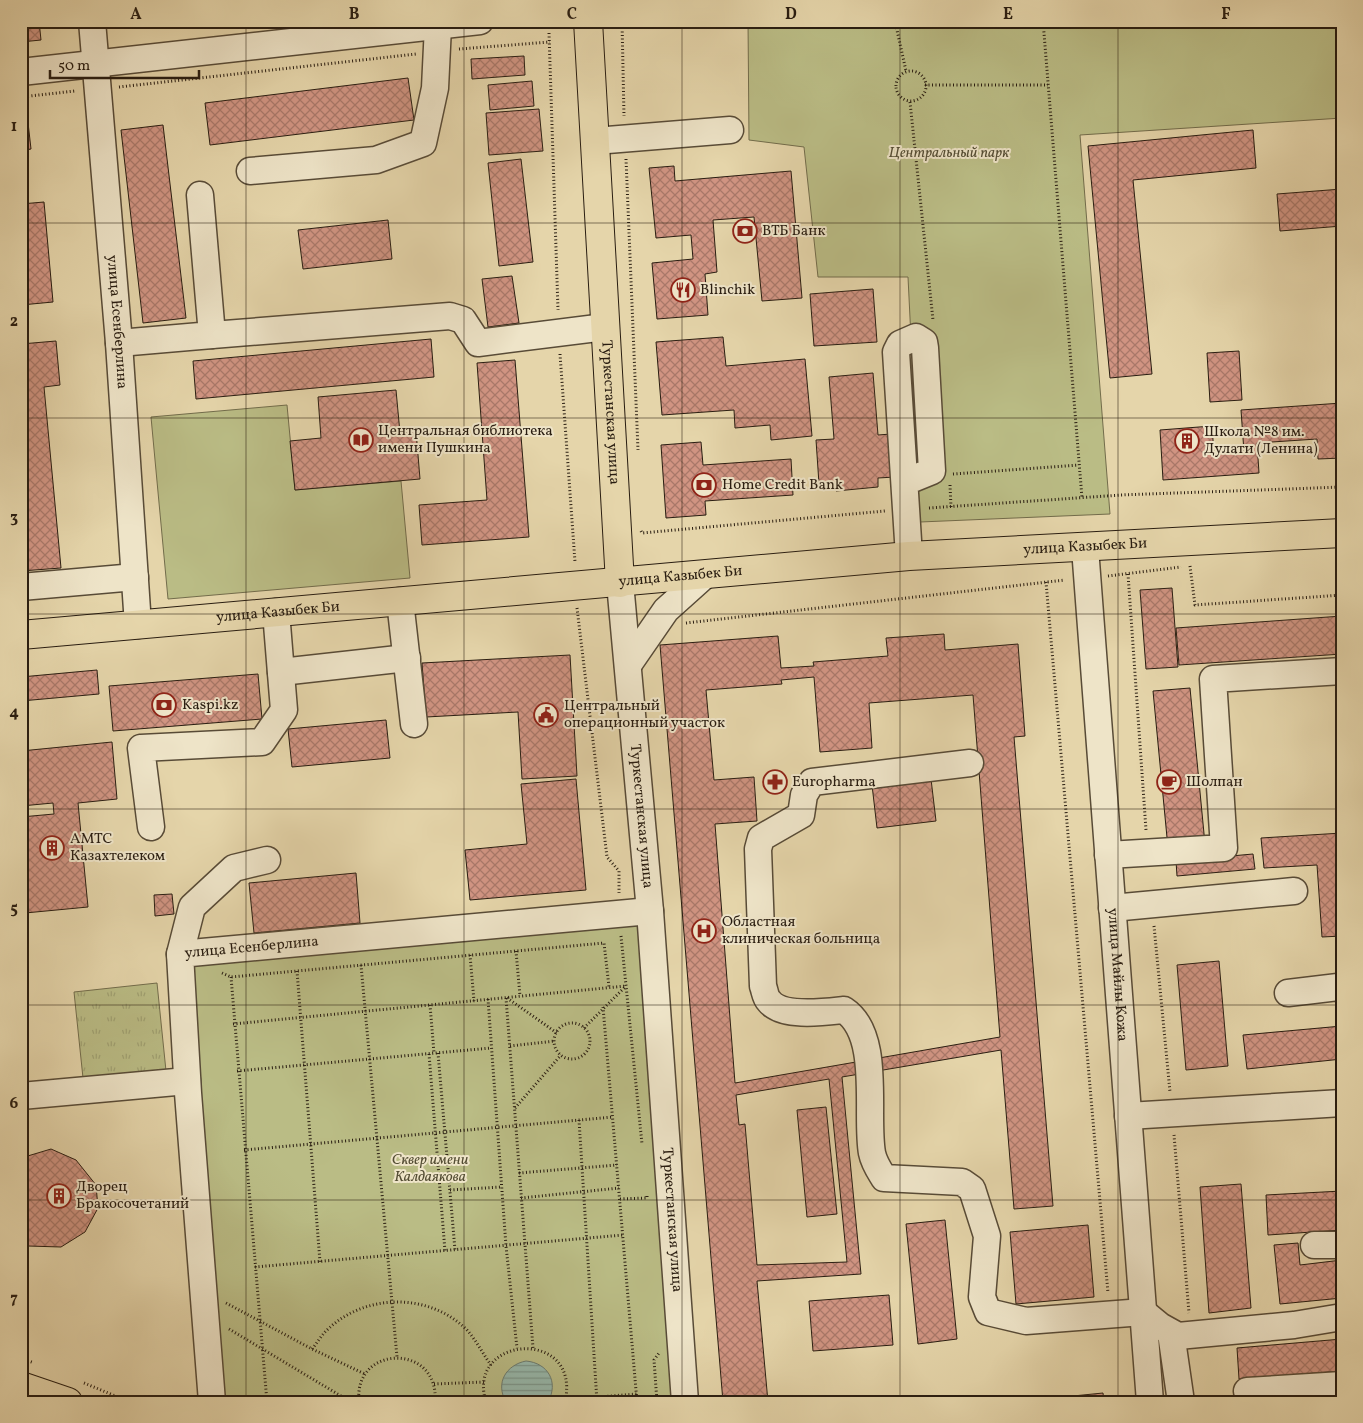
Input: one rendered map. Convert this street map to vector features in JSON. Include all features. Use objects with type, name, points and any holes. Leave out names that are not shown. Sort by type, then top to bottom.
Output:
[{"type":"main road","name":"Туркестанская улица","points":[[588,21],[620,583]]},
{"type":"main road","name":"улица Казыбек Би","points":[[21,635],[909,556],[1342,533]]},
{"type":"main road","points":[[21,1386],[68,1402]]},
{"type":"street","name":"улица Есенберлина","points":[[92,21],[119,342],[138,625]]},
{"type":"street","points":[[21,72],[480,21]]},
{"type":"street","points":[[250,171],[376,160],[423,143],[435,88],[438,26]]},
{"type":"street","points":[[595,141],[730,130]]},
{"type":"street","points":[[200,195],[212,335]]},
{"type":"street","points":[[119,342],[450,316],[463,320],[478,343],[606,327]]},
{"type":"street","points":[[904,482],[909,556]]},
{"type":"street","name":"улица Майлы Кожа","points":[[1085,548],[1150,1402]]},
{"type":"street","points":[[628,665],[666,610],[705,575]]},
{"type":"street","points":[[21,587],[135,577]]},
{"type":"street","name":"Туркестанская улица","points":[[620,583],[650,911],[685,1402]]},
{"type":"street","points":[[400,601],[414,724]]},
{"type":"street","points":[[152,827],[141,748],[262,742],[284,710],[276,612]]},
{"type":"street","points":[[281,672],[407,658]]},
{"type":"street","points":[[1108,855],[1224,848],[1213,679],[1342,671]]},
{"type":"street","points":[[970,763],[812,782],[804,795],[801,815],[762,838],[758,849],[764,986],[767,999],[773,1005],[811,1013],[844,1010],[860,1025],[870,1083],[872,1155],[884,1178],[962,1182],[972,1189],[987,1236],[982,1297],[988,1312],[1026,1321],[1143,1312],[1181,1334],[1294,1325],[1342,1317]]},
{"type":"street","points":[[180,954],[192,907],[234,868],[267,860]]},
{"type":"street","points":[[1112,908],[1294,891]]},
{"type":"street","name":"улица Есенберлина","points":[[212,1402],[187,1080],[180,954],[650,911]]},
{"type":"street","points":[[1288,993],[1338,987],[1342,989]]},
{"type":"street","points":[[21,1096],[187,1080]]},
{"type":"street","points":[[1128,1116],[1342,1103]]},
{"type":"street","points":[[1314,1245],[1342,1246]]},
{"type":"street","points":[[1181,1334],[1181,1402]]},
{"type":"street","points":[[1247,1391],[1342,1385]]},
{"type":"path","points":[[622,21],[638,455]]},
{"type":"path","points":[[895,21],[906,71]]},
{"type":"path","points":[[1043,21],[1082,498]]},
{"type":"path","points":[[549,33],[559,332],[575,564]]},
{"type":"path","points":[[21,97],[436,51],[550,42]]},
{"type":"path","points":[[906,71],[917,72],[925,79],[925,85],[926,90],[920,99],[910,102],[900,98],[895,88],[897,78],[906,71]]},
{"type":"path","points":[[925,85],[1048,85]]},
{"type":"path","points":[[910,102],[934,328]]},
{"type":"path","points":[[950,475],[1078,465]]},
{"type":"path","points":[[950,483],[951,507]]},
{"type":"path","points":[[641,524],[642,533],[906,509],[1082,498],[1342,487]]},
{"type":"path","points":[[683,623],[1200,565]]},
{"type":"path","points":[[1190,566],[1195,605],[1342,596]]},
{"type":"path","points":[[1128,574],[1148,852]]},
{"type":"path","points":[[1046,582],[1110,1314]]},
{"type":"path","points":[[577,602],[607,857],[619,871],[618,914],[642,1150]]},
{"type":"path","points":[[1152,904],[1172,1113],[1181,1334]]},
{"type":"path","points":[[217,970],[231,977],[604,943],[608,988]]},
{"type":"path","points":[[516,951],[520,996]]},
{"type":"path","points":[[470,955],[474,1001]]},
{"type":"path","points":[[361,965],[367,1011],[397,1357]]},
{"type":"path","points":[[297,971],[299,1018],[320,1262]]},
{"type":"path","points":[[231,977],[233,1024],[266,1402]]},
{"type":"path","points":[[233,1024],[626,986]]},
{"type":"path","points":[[584,1028],[626,986]]},
{"type":"path","points":[[506,998],[556,1032]]},
{"type":"path","points":[[506,998],[533,1348]]},
{"type":"path","points":[[488,999],[501,1187],[517,1348]]},
{"type":"path","points":[[430,1005],[445,1132],[455,1250]]},
{"type":"path","points":[[603,1007],[620,1188],[637,1394],[636,1402]]},
{"type":"path","points":[[577,1023],[584,1028],[590,1040],[587,1051],[575,1058],[561,1054],[556,1049],[556,1032],[568,1024],[577,1023]]},
{"type":"path","points":[[510,1046],[555,1041]]},
{"type":"path","points":[[237,1071],[491,1048]]},
{"type":"path","points":[[428,1054],[445,1251]]},
{"type":"path","points":[[515,1108],[561,1054]]},
{"type":"path","points":[[244,1150],[613,1117]]},
{"type":"path","points":[[579,1120],[597,1399],[637,1394]]},
{"type":"path","points":[[519,1173],[617,1165]]},
{"type":"path","points":[[450,1190],[501,1187]]},
{"type":"path","points":[[521,1198],[620,1188]]},
{"type":"path","points":[[620,1200],[647,1198],[646,1188]]},
{"type":"path","points":[[255,1267],[623,1235]]},
{"type":"path","points":[[204,1302],[223,1301],[312,1349],[365,1374]]},
{"type":"path","points":[[312,1349],[326,1331],[351,1313],[377,1303],[418,1302],[442,1313],[467,1330],[491,1365]]},
{"type":"path","points":[[227,1328],[351,1402]]},
{"type":"path","points":[[486,1402],[484,1382],[491,1365],[504,1353],[517,1348],[533,1348],[550,1355],[561,1368],[566,1385],[565,1402]]},
{"type":"path","points":[[359,1402],[360,1386],[365,1374],[382,1360],[397,1357],[418,1364],[430,1376],[434,1384],[436,1402],[485,1397]]},
{"type":"path","points":[[434,1384],[484,1382]]},
{"type":"green space","name":"Центральный парк","points":[[748,21],[1342,21],[1342,118],[1080,135],[1110,514],[920,522],[908,277],[818,277],[804,147],[749,140]]},
{"type":"green space","points":[[287,405],[295,490],[401,481],[410,578],[168,599],[151,417]]},
{"type":"green space","name":"Сквер имени Калдаякова","points":[[639,919],[674,1402],[224,1402],[184,957]]},
{"type":"green space","points":[[157,983],[166,1071],[83,1078],[74,992]]},
{"type":"water","points":[[526,1361],[540,1365],[549,1375],[552,1387],[548,1402],[506,1402],[502,1388],[504,1376],[513,1366]]},
{"type":"building","points":[[21,21],[39,21],[41,40],[21,42]]},
{"type":"building","points":[[686,21],[739,21],[740,23],[686,25]]},
{"type":"building","points":[[524,56],[525,75],[472,79],[471,59]]},
{"type":"building","points":[[408,78],[414,120],[210,145],[205,103]]},
{"type":"building","points":[[532,81],[534,106],[490,110],[488,85]]},
{"type":"building","points":[[21,105],[26,105],[31,149],[21,151]]},
{"type":"building","points":[[539,109],[543,151],[489,155],[486,113]]},
{"type":"building","points":[[163,125],[186,318],[143,323],[121,130]]},
{"type":"building","points":[[1253,130],[1256,168],[1133,180],[1152,374],[1110,378],[1088,146]]},
{"type":"building","points":[[521,159],[533,262],[499,266],[488,163]]},
{"type":"building","points":[[674,166],[675,181],[791,171],[802,298],[762,301],[754,217],[713,220],[717,272],[705,274],[708,315],[657,319],[652,263],[693,259],[691,235],[656,238],[649,168]]},
{"type":"building","points":[[1342,189],[1342,226],[1280,231],[1277,194]]},
{"type":"building","points":[[44,202],[53,302],[21,305],[21,204]]},
{"type":"building","points":[[388,220],[392,259],[303,269],[298,230]]},
{"type":"building","points":[[512,276],[519,323],[488,327],[482,279]]},
{"type":"building","points":[[1339,276],[1342,276],[1342,308]]},
{"type":"building","points":[[873,289],[877,342],[814,346],[810,294]]},
{"type":"building","points":[[723,337],[726,366],[805,359],[812,436],[771,440],[770,425],[735,428],[734,410],[662,415],[656,342]]},
{"type":"building","points":[[431,339],[434,377],[196,399],[193,361]]},
{"type":"building","points":[[56,341],[60,385],[44,387],[61,568],[21,571],[21,344]]},
{"type":"building","points":[[1239,351],[1242,400],[1210,402],[1207,353]]},
{"type":"building","points":[[515,360],[529,537],[422,545],[419,505],[487,500],[477,363]]},
{"type":"building","points":[[873,373],[878,435],[891,434],[895,477],[878,478],[878,487],[836,491],[835,483],[819,484],[816,440],[834,439],[829,377]]},
{"type":"building","name":"Центральная библиотека имени Пушкина","points":[[396,390],[400,433],[416,431],[420,479],[295,490],[290,441],[321,438],[318,397]]},
{"type":"building","name":"Школа №8 им. Дулати (Ленина)","points":[[1342,403],[1342,458],[1318,459],[1317,439],[1257,443],[1259,473],[1163,480],[1160,430],[1212,426],[1214,454],[1244,452],[1241,410]]},
{"type":"building","points":[[701,442],[703,465],[791,459],[793,495],[705,501],[706,515],[666,518],[661,445]]},
{"type":"building","points":[[1172,588],[1178,667],[1146,669],[1140,590]]},
{"type":"building","points":[[1342,616],[1342,654],[1179,665],[1176,628]]},
{"type":"building","name":"Областная клиническая больница","points":[[944,634],[945,650],[1018,644],[1025,736],[1014,737],[1053,1206],[1014,1209],[1001,1050],[842,1077],[861,1274],[757,1281],[768,1402],[723,1402],[660,645],[778,636],[781,668],[814,666],[813,662],[888,656],[886,638]],"holes":[[[814,677],[820,752],[872,748],[869,703],[973,695],[1000,1037],[735,1083],[715,824],[757,821],[754,777],[714,780],[706,690],[782,684],[781,680]],[[829,1079],[847,1262],[757,1265],[745,1124],[739,1125],[736,1095]]]},
{"type":"building","name":"Центральный операционный участок","points":[[570,655],[577,776],[522,779],[518,712],[426,717],[422,663]]},
{"type":"building","points":[[97,670],[99,694],[21,701],[21,677]]},
{"type":"building","points":[[258,674],[262,719],[113,731],[109,686]]},
{"type":"building","points":[[1190,688],[1205,844],[1168,848],[1153,691]]},
{"type":"building","points":[[386,720],[390,758],[292,767],[288,729]]},
{"type":"building","name":"АМТС Казахтелеком","points":[[112,742],[117,799],[78,803],[88,907],[25,913],[21,879],[21,817],[54,814],[53,803],[21,806],[21,751]]},
{"type":"building","points":[[576,779],[586,890],[470,900],[465,850],[527,844],[521,784]]},
{"type":"building","points":[[931,779],[936,821],[877,828],[872,785]]},
{"type":"building","points":[[1342,833],[1342,936],[1322,937],[1317,865],[1264,868],[1261,838]]},
{"type":"building","points":[[1253,854],[1255,869],[1177,876],[1176,861]]},
{"type":"building","points":[[356,873],[360,923],[254,933],[249,883]]},
{"type":"building","points":[[172,894],[174,914],[155,916],[154,895]]},
{"type":"building","points":[[1219,961],[1228,1066],[1186,1070],[1177,965]]},
{"type":"building","points":[[21,987],[25,1021],[21,1022]]},
{"type":"building","points":[[1342,1026],[1342,1059],[1247,1069],[1243,1035]]},
{"type":"building","points":[[826,1107],[837,1214],[807,1217],[797,1110]]},
{"type":"building","name":"Дворец Бракосочетаний","points":[[51,1149],[76,1160],[96,1185],[98,1208],[85,1232],[61,1247],[28,1246],[21,1240],[21,1158]]},
{"type":"building","points":[[1241,1184],[1251,1308],[1209,1313],[1200,1187]]},
{"type":"building","points":[[1342,1191],[1342,1230],[1268,1235],[1266,1195]]},
{"type":"building","points":[[945,1220],[957,1339],[918,1344],[906,1224]]},
{"type":"building","points":[[1088,1225],[1094,1297],[1016,1304],[1010,1232]]},
{"type":"building","points":[[1298,1243],[1300,1265],[1342,1260],[1342,1298],[1280,1304],[1274,1245]]},
{"type":"building","points":[[889,1295],[893,1345],[813,1351],[809,1301]]},
{"type":"building","points":[[1342,1339],[1342,1371],[1239,1379],[1237,1348]]},
{"type":"building","points":[[1103,1393],[1104,1402],[1013,1402]]},
{"type":"building","points":[[1342,1395],[1342,1402],[1269,1402]]},
{"type":"place","name":"ВТБ Банк","points":[[745,231]]},
{"type":"place","name":"Blinchik","points":[[683,290]]},
{"type":"place","name":"Центральная библиотека имени Пушкина","points":[[361,440]]},
{"type":"place","name":"Школа №8 им. Дулати (Ленина)","points":[[1187,441]]},
{"type":"place","name":"Home Credit Bank","points":[[704,485]]},
{"type":"place","name":"Kaspi.kz","points":[[164,705]]},
{"type":"place","name":"Центральный операционный участок","points":[[546,715]]},
{"type":"place","name":"Europharma","points":[[775,782]]},
{"type":"place","name":"Шолпан","points":[[1169,782]]},
{"type":"place","name":"АМТС Казахтелеком","points":[[52,848]]},
{"type":"place","name":"Областная клиническая больница","points":[[704,931]]},
{"type":"place","name":"Дворец Бракосочетаний","points":[[59,1196]]}]
